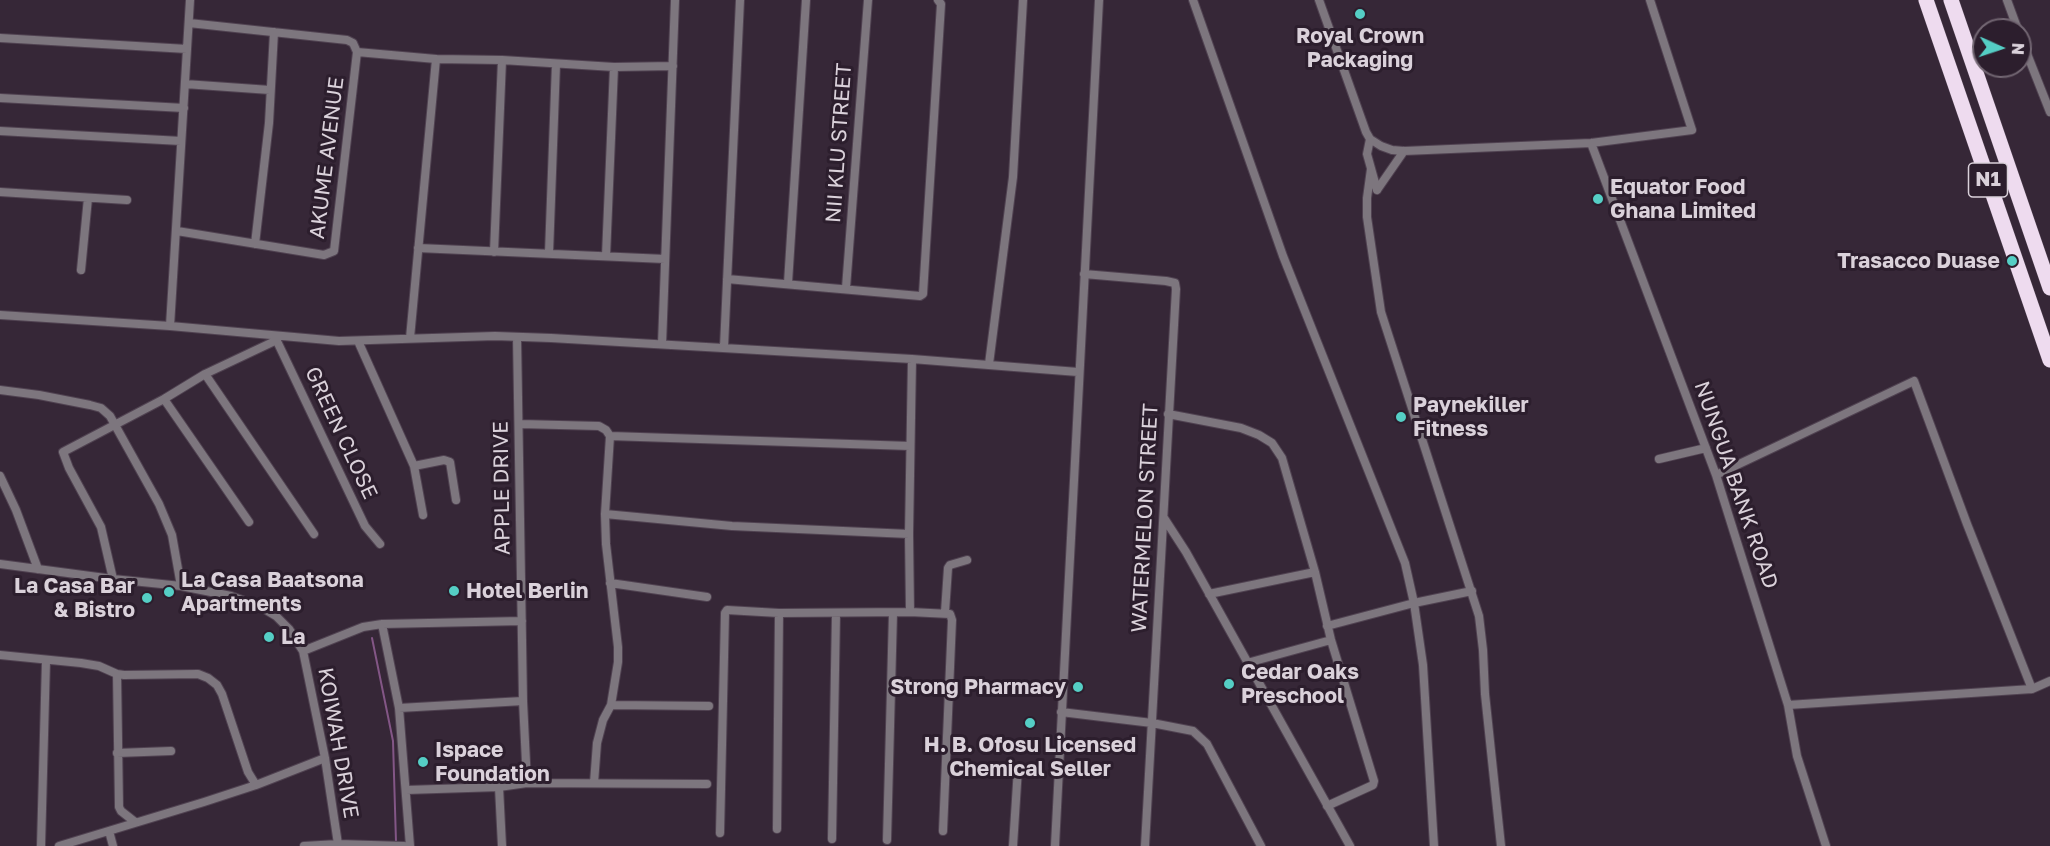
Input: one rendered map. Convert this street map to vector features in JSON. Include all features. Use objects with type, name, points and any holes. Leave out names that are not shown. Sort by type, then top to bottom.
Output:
[{"type":"highway","name":"N1","points":[[1926,0],[2050,360]]},
{"type":"highway","name":"N1","points":[[1951,0],[2050,288]]},
{"type":"street","points":[[170,326],[190,0]]},
{"type":"street","points":[[662,344],[675,0]]},
{"type":"street","points":[[724,347],[740,0]]},
{"type":"street","points":[[788,283],[806,0]]},
{"type":"street","name":"NII KLU STREET","points":[[846,288],[868,0]]},
{"type":"street","points":[[727,279],[920,296],[925,291],[941,4],[938,0]]},
{"type":"street","points":[[989,364],[1013,177],[1023,0]]},
{"type":"street","points":[[1055,846],[1099,0]]},
{"type":"street","points":[[1193,0],[1282,256],[1404,563],[1414,603],[1423,665],[1434,846]]},
{"type":"street","points":[[1319,0],[1370,139],[1392,150],[1404,151],[1591,143],[1692,130],[1650,0]]},
{"type":"street","points":[[2007,0],[2014,18]]},
{"type":"street","points":[[189,23],[347,40],[353,43],[357,52],[435,59],[501,60],[614,67],[673,66]]},
{"type":"street","points":[[255,244],[266,150],[274,32]]},
{"type":"street","points":[[0,38],[187,49]]},
{"type":"street","name":"AKUME AVENUE","points":[[177,231],[324,255],[334,251],[357,52]]},
{"type":"street","points":[[410,338],[435,59]]},
{"type":"street","points":[[494,252],[501,60]]},
{"type":"street","points":[[549,254],[556,64]]},
{"type":"street","points":[[2032,66],[2050,112]]},
{"type":"street","points":[[606,256],[614,67]]},
{"type":"street","points":[[185,84],[270,90]]},
{"type":"street","points":[[0,98],[184,108]]},
{"type":"street","points":[[0,131],[182,141]]},
{"type":"street","points":[[1370,139],[1367,154],[1377,190],[1404,151]]},
{"type":"street","name":"NUNGUA BANK ROAD","points":[[1591,143],[1716,475],[1788,705],[1797,756],[1826,846]]},
{"type":"street","points":[[1371,169],[1367,217],[1381,312],[1479,616],[1501,846]]},
{"type":"street","points":[[0,192],[127,200]]},
{"type":"street","points":[[81,270],[88,198]]},
{"type":"street","points":[[418,248],[665,259]]},
{"type":"street","name":"WATERMELON STREET","points":[[1084,274],[1175,283],[1177,298],[1168,414],[1145,846]]},
{"type":"street","points":[[0,315],[170,326],[275,337],[358,341],[518,337],[912,358],[1078,372]]},
{"type":"street","points":[[112,579],[101,527],[69,468],[63,454],[65,450],[164,399],[205,374],[275,337]]},
{"type":"street","name":"GREEN CLOSE","points":[[275,337],[365,526],[375,541],[380,544]]},
{"type":"street","name":"APPLE DRIVE","points":[[518,337],[526,783]]},
{"type":"street","points":[[358,341],[414,466],[423,515]]},
{"type":"street","points":[[910,612],[912,358]]},
{"type":"street","points":[[205,374],[314,534]]},
{"type":"street","points":[[1716,475],[1914,381],[2032,689]]},
{"type":"street","points":[[0,390],[39,394],[90,405],[107,412],[159,504],[172,535],[181,586]]},
{"type":"street","points":[[164,399],[249,522]]},
{"type":"street","points":[[1168,414],[1241,428],[1272,443],[1282,458],[1315,572],[1327,626],[1374,781],[1373,785],[1327,806]]},
{"type":"street","points":[[520,423],[599,426],[610,436],[605,514],[618,662],[611,705],[599,733],[594,783]]},
{"type":"street","points":[[610,436],[910,446]]},
{"type":"street","points":[[1659,459],[1706,448]]},
{"type":"street","points":[[414,466],[444,460],[450,462],[456,500]]},
{"type":"street","points":[[0,476],[16,510],[38,569]]},
{"type":"street","points":[[605,514],[732,526],[909,534]]},
{"type":"street","points":[[1164,518],[1186,552],[1350,846]]},
{"type":"street","points":[[945,612],[948,568],[950,565],[967,560]]},
{"type":"street","name":"KOIWAH DRIVE","points":[[0,564],[181,586],[231,596],[261,607],[276,616],[289,628],[303,651],[325,758],[338,844]]},
{"type":"street","points":[[1209,594],[1315,572]]},
{"type":"street","points":[[610,584],[707,597]]},
{"type":"street","points":[[1327,626],[1414,603],[1472,591]]},
{"type":"street","points":[[720,833],[725,613],[727,610],[779,613],[945,612],[950,614],[952,620],[943,831]]},
{"type":"street","points":[[777,829],[779,613]]},
{"type":"street","points":[[887,840],[893,613]]},
{"type":"street","points":[[832,839],[836,614]]},
{"type":"street","points":[[303,651],[363,627],[382,624],[522,621]]},
{"type":"street","points":[[382,624],[399,708],[410,846]]},
{"type":"street","points":[[1247,663],[1331,640]]},
{"type":"street","points":[[0,655],[99,666],[117,674],[135,676],[198,674],[214,682],[222,694],[245,762],[256,785]]},
{"type":"street","points":[[41,846],[46,660]]},
{"type":"street","points":[[117,674],[120,809],[135,822]]},
{"type":"street","points":[[1788,705],[2032,689],[2050,681]]},
{"type":"street","points":[[399,708],[523,700]]},
{"type":"street","points":[[611,705],[709,706]]},
{"type":"street","points":[[1061,712],[1189,729],[1207,744],[1261,846]]},
{"type":"street","points":[[117,753],[171,751]]},
{"type":"street","points":[[58,846],[256,785],[325,758]]},
{"type":"street","points":[[1013,846],[1018,768]]},
{"type":"street","points":[[406,790],[500,787],[526,783],[707,784]]},
{"type":"street","points":[[500,787],[502,846]]},
{"type":"street","points":[[109,831],[113,846]]},
{"type":"street","points":[[304,846],[338,844],[404,846]]},
{"type":"waterway","points":[[372,638],[393,741],[396,842]]},
{"type":"place","name":"Royal Crown Packaging","points":[[1360,14]]},
{"type":"place","name":"Equator Food Ghana Limited","points":[[1598,199]]},
{"type":"place","name":"Trasacco Duase","points":[[2012,261]]},
{"type":"place","name":"Paynekiller Fitness","points":[[1401,417]]},
{"type":"place","name":"Hotel Berlin","points":[[454,591]]},
{"type":"place","name":"La Casa Baatsona Apartments","points":[[169,592]]},
{"type":"place","name":"La Casa Bar & Bistro","points":[[147,598]]},
{"type":"place","name":"La","points":[[269,637]]},
{"type":"place","name":"Cedar Oaks Preschool","points":[[1229,684]]},
{"type":"place","name":"Strong Pharmacy","points":[[1078,687]]},
{"type":"place","name":"H. B. Ofosu Licensed Chemical Seller","points":[[1030,723]]},
{"type":"place","name":"Ispace Foundation","points":[[423,762]]}]
